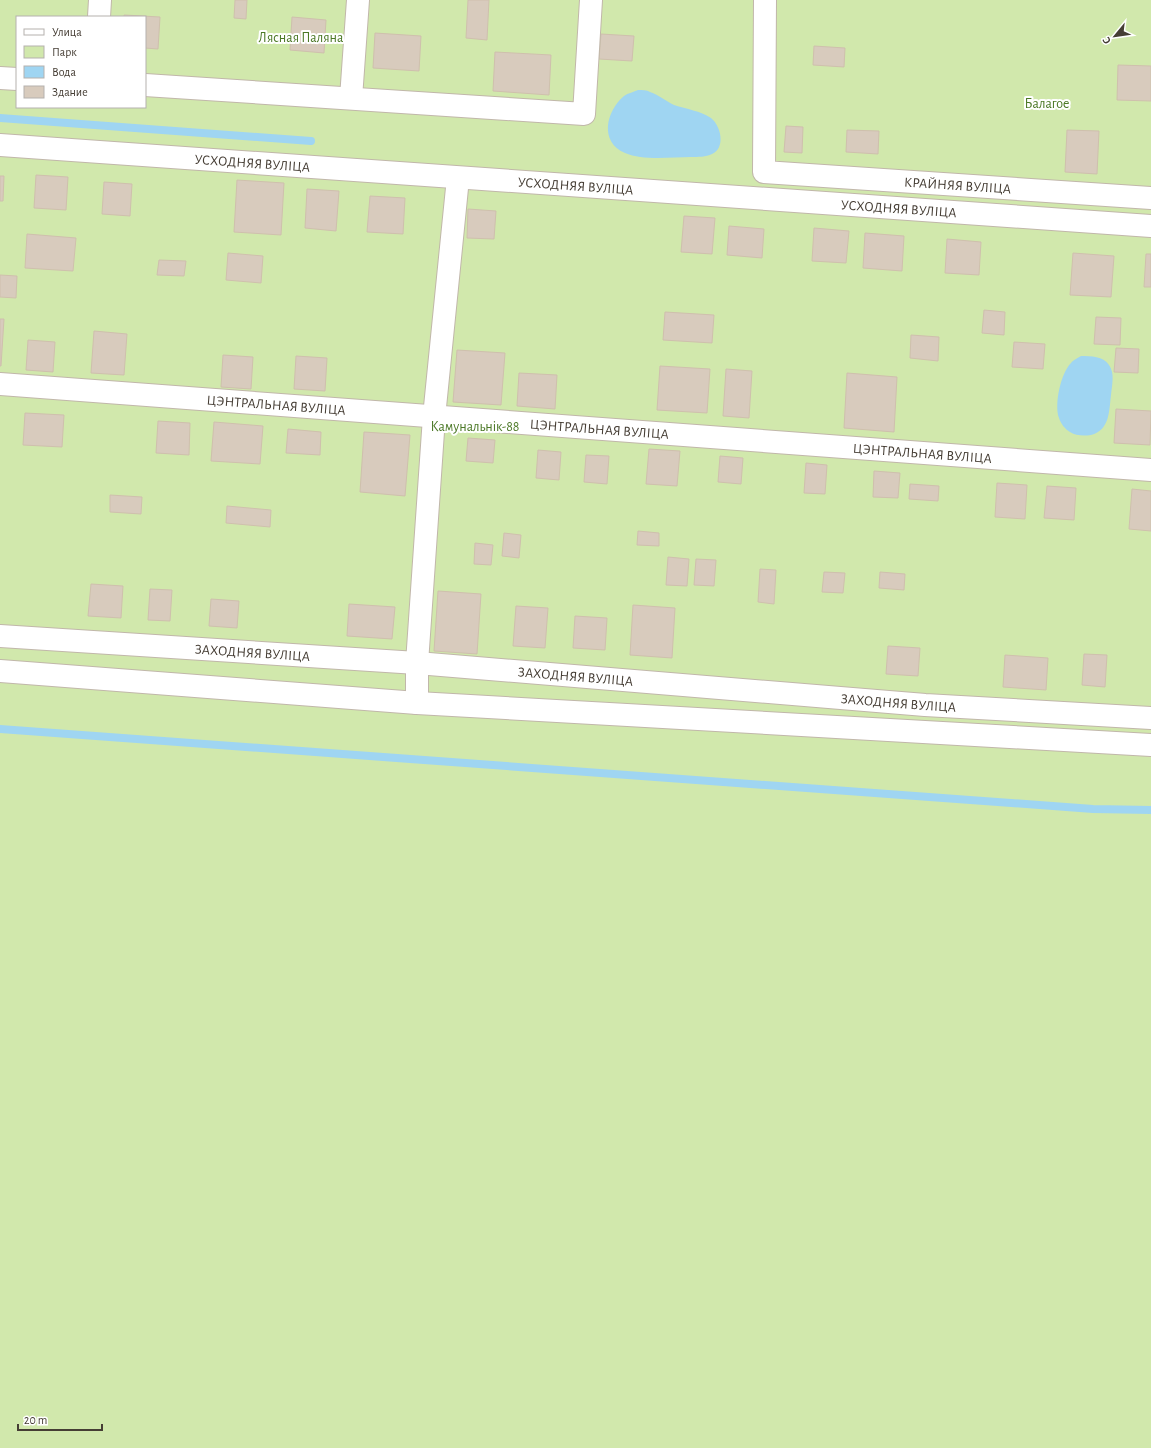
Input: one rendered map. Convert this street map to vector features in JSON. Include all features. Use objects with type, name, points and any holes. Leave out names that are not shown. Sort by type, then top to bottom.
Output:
[{"type":"street","points":[[98,16],[100,0]]},
{"type":"street","points":[[351,98],[358,0]]},
{"type":"street","points":[[146,85],[584,114],[591,0]]},
{"type":"street","name":"КРАЙНЯЯ ВУЛІЦА","points":[[765,0],[764,172],[1151,198]]},
{"type":"street","points":[[0,78],[16,79]]},
{"type":"street","name":"УСХОДНЯЯ ВУЛІЦА","points":[[0,145],[1151,226]]},
{"type":"street","points":[[417,703],[417,663],[434,418],[458,178]]},
{"type":"street","name":"ЦЭНТРАЛЬНАЯ ВУЛІЦА","points":[[0,384],[434,418],[1151,470]]},
{"type":"street","name":"ЗАХОДНЯЯ ВУЛІЦА","points":[[0,636],[417,663],[925,705],[1151,718]]},
{"type":"street","points":[[0,671],[417,703],[1151,745]]},
{"type":"green space","points":[[0,0],[1151,0],[1151,1448],[0,1448]]},
{"type":"water","points":[[638,90],[649,91],[674,105],[698,112],[711,118],[719,131],[719,147],[712,154],[702,157],[667,158],[640,157],[625,153],[617,148],[611,142],[609,134],[608,126],[610,118],[618,102],[624,96]]},
{"type":"water","points":[[1081,356],[1093,356],[1104,360],[1111,368],[1113,375],[1110,407],[1105,424],[1097,433],[1083,436],[1068,431],[1063,426],[1059,418],[1057,405],[1059,389],[1064,374],[1072,362]]},
{"type":"building","points":[[235,0],[247,0],[246,19],[234,18]]},
{"type":"building","points":[[468,0],[489,0],[487,40],[466,38]]},
{"type":"building","points":[[146,16],[160,17],[158,49],[146,48]]},
{"type":"building","points":[[292,17],[326,20],[324,53],[290,50]]},
{"type":"building","points":[[375,33],[421,36],[419,71],[373,68]]},
{"type":"building","points":[[601,34],[634,36],[632,61],[599,59]]},
{"type":"building","points":[[814,46],[845,48],[844,67],[813,65]]},
{"type":"building","points":[[495,52],[551,55],[549,95],[493,91]]},
{"type":"building","points":[[1118,65],[1151,66],[1151,101],[1117,100]]},
{"type":"building","points":[[786,126],[803,127],[802,153],[784,152]]},
{"type":"building","points":[[847,130],[879,131],[878,154],[846,152]]},
{"type":"building","points":[[1067,130],[1099,131],[1097,174],[1065,172]]},
{"type":"building","points":[[36,175],[68,177],[66,210],[34,208]]},
{"type":"building","points":[[0,176],[4,176],[3,201],[0,201]]},
{"type":"building","points":[[237,180],[284,183],[281,235],[234,232]]},
{"type":"building","points":[[104,182],[132,184],[130,216],[102,214]]},
{"type":"building","points":[[307,189],[339,191],[336,231],[305,228]]},
{"type":"building","points":[[370,196],[405,198],[403,234],[367,232]]},
{"type":"building","points":[[468,209],[496,211],[494,239],[467,238]]},
{"type":"building","points":[[684,216],[715,218],[712,254],[681,252]]},
{"type":"building","points":[[729,226],[764,229],[762,258],[727,255]]},
{"type":"building","points":[[814,228],[849,231],[846,263],[812,261]]},
{"type":"building","points":[[865,233],[904,236],[902,271],[863,268]]},
{"type":"building","points":[[27,234],[76,238],[73,271],[25,268]]},
{"type":"building","points":[[947,239],[981,242],[979,275],[945,273]]},
{"type":"building","points":[[228,253],[263,256],[261,283],[226,280]]},
{"type":"building","points":[[1073,253],[1114,256],[1111,297],[1070,295]]},
{"type":"building","points":[[1146,254],[1151,254],[1151,287],[1144,287]]},
{"type":"building","points":[[159,260],[186,261],[184,276],[157,275]]},
{"type":"building","points":[[0,275],[17,276],[16,298],[0,297]]},
{"type":"building","points":[[984,310],[1005,312],[1004,335],[982,333]]},
{"type":"building","points":[[665,312],[714,315],[712,343],[663,340]]},
{"type":"building","points":[[1096,317],[1121,318],[1120,345],[1094,344]]},
{"type":"building","points":[[0,319],[4,319],[1,366],[0,366]]},
{"type":"building","points":[[94,331],[127,334],[124,375],[91,373]]},
{"type":"building","points":[[911,335],[939,337],[938,361],[910,358]]},
{"type":"building","points":[[28,340],[55,342],[53,372],[26,370]]},
{"type":"building","points":[[1014,342],[1045,344],[1043,369],[1012,367]]},
{"type":"building","points":[[1116,348],[1139,349],[1138,373],[1114,372]]},
{"type":"building","points":[[457,350],[505,353],[501,405],[453,402]]},
{"type":"building","points":[[223,355],[253,357],[251,389],[221,387]]},
{"type":"building","points":[[296,356],[327,358],[325,391],[294,389]]},
{"type":"building","points":[[660,366],[710,369],[707,413],[657,410]]},
{"type":"building","points":[[726,369],[752,371],[749,418],[723,416]]},
{"type":"building","points":[[519,373],[557,375],[555,409],[517,406]]},
{"type":"building","points":[[847,373],[897,377],[894,432],[844,428]]},
{"type":"building","points":[[1116,409],[1151,411],[1150,445],[1114,443]]},
{"type":"building","points":[[25,413],[64,415],[62,447],[23,445]]},
{"type":"building","points":[[158,421],[190,423],[189,455],[156,453]]},
{"type":"building","points":[[214,422],[263,426],[260,464],[211,461]]},
{"type":"building","points":[[288,429],[321,432],[320,455],[286,453]]},
{"type":"building","points":[[364,432],[410,435],[405,496],[360,492]]},
{"type":"building","points":[[468,438],[495,440],[493,463],[466,461]]},
{"type":"building","points":[[649,449],[680,451],[677,486],[646,484]]},
{"type":"building","points":[[538,450],[561,452],[559,480],[536,478]]},
{"type":"building","points":[[586,455],[609,456],[607,484],[584,482]]},
{"type":"building","points":[[720,456],[743,458],[741,484],[718,482]]},
{"type":"building","points":[[806,463],[827,465],[825,494],[804,493]]},
{"type":"building","points":[[874,471],[900,473],[898,498],[873,497]]},
{"type":"building","points":[[997,483],[1027,485],[1025,519],[995,517]]},
{"type":"building","points":[[910,484],[939,486],[938,501],[909,499]]},
{"type":"building","points":[[1047,486],[1076,488],[1074,520],[1044,518]]},
{"type":"building","points":[[1132,489],[1151,491],[1151,531],[1129,529]]},
{"type":"building","points":[[110,495],[142,497],[141,514],[110,512]]},
{"type":"building","points":[[227,506],[271,510],[270,527],[226,523]]},
{"type":"building","points":[[638,531],[659,533],[659,546],[637,545]]},
{"type":"building","points":[[504,533],[521,535],[519,558],[502,556]]},
{"type":"building","points":[[475,543],[493,545],[491,565],[474,564]]},
{"type":"building","points":[[668,557],[689,559],[687,586],[666,585]]},
{"type":"building","points":[[696,559],[716,560],[714,586],[694,585]]},
{"type":"building","points":[[760,569],[776,570],[774,604],[758,602]]},
{"type":"building","points":[[824,572],[845,573],[843,593],[822,592]]},
{"type":"building","points":[[880,572],[905,574],[904,590],[879,588]]},
{"type":"building","points":[[91,584],[123,586],[121,618],[88,616]]},
{"type":"building","points":[[150,589],[172,590],[170,621],[148,620]]},
{"type":"building","points":[[438,591],[481,594],[477,654],[434,651]]},
{"type":"building","points":[[211,599],[239,601],[237,628],[209,626]]},
{"type":"building","points":[[349,604],[395,607],[392,639],[347,636]]},
{"type":"building","points":[[633,605],[675,608],[672,658],[630,655]]},
{"type":"building","points":[[516,606],[548,608],[545,648],[513,646]]},
{"type":"building","points":[[575,616],[607,618],[605,650],[573,648]]},
{"type":"building","points":[[888,646],[920,648],[918,676],[886,674]]},
{"type":"building","points":[[1084,654],[1107,655],[1105,687],[1082,685]]},
{"type":"building","points":[[1005,655],[1048,658],[1046,690],[1003,687]]},
{"type":"waterway","points":[[0,118],[311,141]]},
{"type":"waterway","points":[[0,729],[1093,809],[1151,810]]},
{"type":"park label","name":"Лясная Паляна","points":[[301,37]]},
{"type":"park label","name":"Балагое","points":[[1047,103]]},
{"type":"park label","name":"Камунальнік-88","points":[[475,426]]}]
